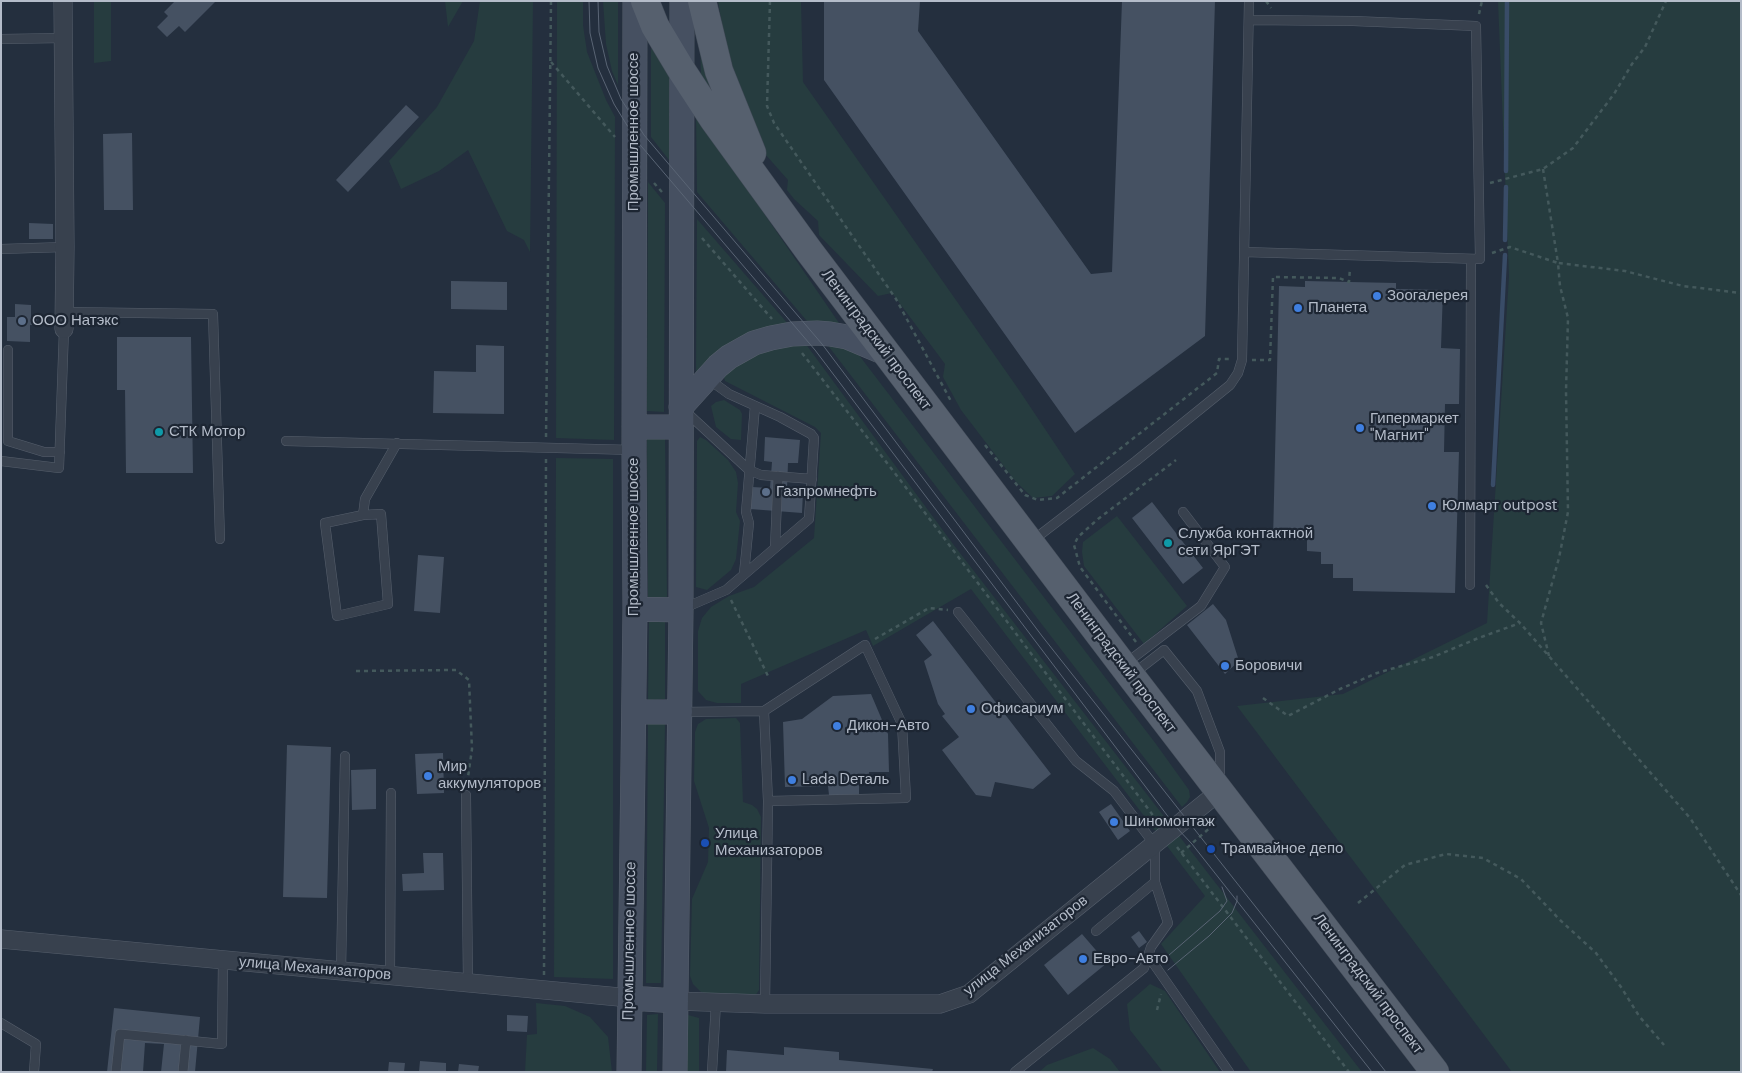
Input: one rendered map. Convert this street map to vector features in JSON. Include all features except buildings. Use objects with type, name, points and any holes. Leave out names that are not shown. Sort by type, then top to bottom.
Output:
[{"type":"main road","name":"Промышленное шоссе","points":[[629,1072],[635,609],[635,1]]},
{"type":"main road","name":"Ленинградский проспект","points":[[645,1],[655,26],[714,120],[809,252],[1030,543],[1132,664],[1220,791],[1435,1072]]},
{"type":"main road","points":[[675,1072],[681,610],[682,1]]},
{"type":"main road","name":"Ленинградский проспект","points":[[702,1],[720,70],[752,154],[809,252]]},
{"type":"main road","points":[[634,427],[681,417],[707,378],[718,366],[741,349],[754,343],[786,335],[830,334],[848,338],[885,353]]},
{"type":"main road","points":[[635,609],[681,610]]},
{"type":"main road","points":[[634,712],[680,712]]},
{"type":"main road","points":[[630,998],[676,1001]]},
{"type":"street","points":[[63,1],[64,320]]},
{"type":"street","name":"улица Механизаторов","points":[[676,1001],[765,1004],[940,1004],[969,994],[1220,791]]},
{"type":"street","name":"улица Механизаторов","points":[[1,939],[630,998]]},
{"type":"lane","points":[[1030,543],[1230,385],[1238,373],[1242,360],[1250,1]]},
{"type":"lane","points":[[1244,252],[1480,259],[1476,26],[1353,21],[1249,20]]},
{"type":"lane","points":[[1,39],[64,38]]},
{"type":"lane","points":[[1,249],[65,247]]},
{"type":"lane","points":[[1470,585],[1471,259]]},
{"type":"lane","points":[[1,461],[59,468],[64,320],[213,314],[220,538]]},
{"type":"lane","points":[[8,350],[8,441],[44,452],[60,452]]},
{"type":"lane","points":[[681,610],[726,590],[809,519],[814,438],[811,434],[729,394],[707,378]]},
{"type":"lane","points":[[744,574],[749,523],[746,512],[755,406]]},
{"type":"lane","points":[[681,417],[707,431]]},
{"type":"lane","points":[[681,417],[707,431],[749,470],[761,475],[812,479]]},
{"type":"lane","points":[[286,440],[634,450]]},
{"type":"lane","points":[[363,515],[365,499],[397,443]]},
{"type":"lane","points":[[775,548],[778,476]]},
{"type":"lane","points":[[1132,664],[1201,606],[1225,567],[1183,512]]},
{"type":"lane","points":[[381,514],[388,604],[336,616],[325,523],[363,515],[381,514]]},
{"type":"lane","points":[[958,612],[1076,762],[1114,791],[1161,840],[1155,882],[1168,923],[1151,947],[1144,968],[1015,1072]]},
{"type":"lane","points":[[680,712],[764,712],[865,645],[902,724],[906,798],[768,801]]},
{"type":"lane","points":[[1132,664],[1164,650],[1197,691],[1220,752],[1220,791]]},
{"type":"lane","points":[[764,712],[768,801],[765,1004]]},
{"type":"lane","points":[[341,972],[345,756]]},
{"type":"lane","points":[[390,976],[391,793]]},
{"type":"lane","points":[[466,796],[468,984]]},
{"type":"lane","points":[[1096,931],[1155,882]]},
{"type":"lane","points":[[1149,957],[1229,1072]]},
{"type":"lane","points":[[116,1072],[120,1034],[222,1044],[223,961]]},
{"type":"lane","points":[[712,1072],[716,1003]]},
{"type":"lane","points":[[1,1023],[36,1044],[34,1072]]},
{"type":"lane","points":[[183,1072],[186,1040]]},
{"type":"path","points":[[544,990],[546,447],[552,1]]},
{"type":"path","points":[[770,1],[767,106],[774,123],[896,299],[952,403]]},
{"type":"path","points":[[1479,186],[1542,169],[1573,148],[1614,94],[1645,47],[1666,1]]},
{"type":"path","points":[[551,62],[681,214]]},
{"type":"path","points":[[1542,169],[1558,263],[1560,286],[1568,318],[1566,391],[1568,512],[1560,558],[1541,623],[1549,656]]},
{"type":"path","points":[[701,237],[805,356],[904,485],[1161,840],[1181,853],[1349,1072]]},
{"type":"path","points":[[1480,252],[1493,252],[1510,246],[1558,263],[1626,271],[1684,286],[1741,292]]},
{"type":"path","points":[[982,442],[1026,495],[1038,500],[1057,498],[1217,373],[1219,359],[1270,360],[1273,277],[1339,278],[1350,282],[1351,254]]},
{"type":"path","points":[[1132,664],[1080,567],[1074,545],[1078,537],[1098,519],[1176,460]]},
{"type":"path","points":[[1486,585],[1690,818],[1741,894]]},
{"type":"path","points":[[726,590],[768,676]]},
{"type":"path","points":[[865,645],[929,608],[958,612]]},
{"type":"path","points":[[1263,698],[1288,716],[1340,689],[1377,673],[1433,658],[1476,639],[1520,623]]},
{"type":"path","points":[[356,671],[456,670],[468,680],[472,749],[466,796]]},
{"type":"path","points":[[1181,853],[1212,826]]},
{"type":"path","points":[[1358,903],[1405,865],[1446,854],[1483,858],[1521,878],[1560,920],[1596,953],[1639,1016],[1664,1045]]},
{"type":"green space","points":[[94,1],[111,1],[111,61],[94,63]]},
{"type":"green space","points":[[445,1],[463,1],[448,27]]},
{"type":"green space","points":[[480,1],[533,1],[530,252],[524,240],[507,231],[468,150],[439,171],[401,189],[389,161],[437,107],[474,41]]},
{"type":"green space","points":[[557,1],[583,1],[583,25],[587,52],[606,100],[615,117],[614,440],[556,438]]},
{"type":"green space","points":[[603,1],[618,1],[618,85],[612,71],[606,44]]},
{"type":"green space","points":[[718,1],[801,1],[803,82],[1019,390],[1075,474],[1052,496],[1033,498],[1016,482],[961,410],[943,377],[945,364],[892,293],[878,296],[819,235],[818,221],[787,190],[788,180],[765,154],[733,73]]},
{"type":"green space","points":[[1498,1],[1741,1],[1741,1072],[1512,1072],[1237,706],[1343,694],[1487,623],[1509,276]]},
{"type":"green space","points":[[700,36],[728,124],[701,78]]},
{"type":"green space","points":[[651,45],[669,74],[669,160],[651,137]]},
{"type":"green space","points":[[696,114],[839,323],[807,321],[697,192]]},
{"type":"green space","points":[[648,182],[665,203],[664,412],[647,411]]},
{"type":"green space","points":[[697,219],[789,325],[696,373]]},
{"type":"green space","points":[[805,343],[953,544],[1362,1072],[1251,1072],[1161,944],[1205,896],[971,589],[873,646],[866,630],[741,684],[741,703],[717,703],[706,700],[698,691],[698,631],[702,618],[711,607],[729,596],[754,587],[814,538],[821,433],[815,427],[725,381],[723,374],[763,348]]},
{"type":"green space","points":[[826,343],[852,346],[1156,744],[1189,790],[1190,797],[1182,807]]},
{"type":"green space","points":[[724,400],[740,410],[742,414],[741,440],[731,439],[716,427],[711,406],[716,402]]},
{"type":"green space","points":[[700,437],[728,460],[736,472],[738,483],[736,512],[740,521],[736,559],[731,570],[707,590],[696,587],[697,441]]},
{"type":"green space","points":[[647,438],[665,438],[667,597],[648,597]]},
{"type":"green space","points":[[556,458],[613,459],[613,979],[554,977]]},
{"type":"green space","points":[[1117,516],[1187,606],[1144,644],[1084,566],[1083,542]]},
{"type":"green space","points":[[649,620],[665,620],[665,699],[648,700]]},
{"type":"green space","points":[[736,718],[740,723],[743,802],[757,809],[761,817],[759,990],[755,996],[709,995],[701,992],[693,984],[690,976],[692,899],[708,862],[709,828],[694,781],[695,732],[698,724],[706,719]]},
{"type":"green space","points":[[648,723],[665,723],[661,983],[646,983]]},
{"type":"green space","points":[[1150,984],[1165,991],[1220,1072],[1163,1072],[1130,1030],[1127,1004]]},
{"type":"green space","points":[[536,1003],[565,1006],[590,1017],[608,1037],[612,1072],[525,1072],[527,1035],[537,1034]]},
{"type":"green space","points":[[658,1014],[657,1072],[646,1072],[647,1015]]},
{"type":"green space","points":[[688,1015],[699,1018],[699,1072],[687,1072]]},
{"type":"green space","points":[[1093,1048],[1110,1059],[1120,1072],[1039,1072],[1047,1065]]},
{"type":"waterway","points":[[1506,171],[1507,1]]},
{"type":"waterway","points":[[1505,240],[1506,187]]},
{"type":"waterway","points":[[1493,485],[1505,255]]},
{"type":"tram line","points":[[589,1],[590,33],[598,68],[614,104],[636,140],[815,350],[1176,827],[1192,844],[1372,1072]]},
{"type":"tram line","points":[[598,1],[599,32],[607,66],[621,99],[644,135],[822,344],[1042,636],[1386,1072]]},
{"type":"tram line","points":[[1161,962],[1220,911],[1227,901],[1222,887]]},
{"type":"tram line","points":[[1168,970],[1209,936],[1232,913],[1237,896]]},
{"type":"place","name":"Зоогалерея","points":[[1377,296]]},
{"type":"place","name":"Планета","points":[[1298,308]]},
{"type":"place","name":"ООО Натэкс","points":[[22,321]]},
{"type":"place","name":"Гипермаркет \"Магнит\"","points":[[1360,428]]},
{"type":"place","name":"СТК Мотор","points":[[159,432]]},
{"type":"place","name":"Газпромнефть","points":[[766,492]]},
{"type":"place","name":"Юлмарт outpost","points":[[1432,506]]},
{"type":"place","name":"Служба контактной сети ЯрГЭТ","points":[[1168,543]]},
{"type":"place","name":"Боровичи","points":[[1225,666]]},
{"type":"place","name":"Офисариум","points":[[971,709]]},
{"type":"place","name":"Дикон-Авто","points":[[837,726]]},
{"type":"place","name":"Мир аккумуляторов","points":[[428,776]]},
{"type":"place","name":"Lada Dеталь","points":[[792,780]]},
{"type":"place","name":"Шиномонтаж","points":[[1114,822]]},
{"type":"place","name":"Улица Механизаторов","points":[[705,843]]},
{"type":"place","name":"Трамвайное депо","points":[[1211,849]]},
{"type":"place","name":"Евро-Авто","points":[[1083,959]]}]
